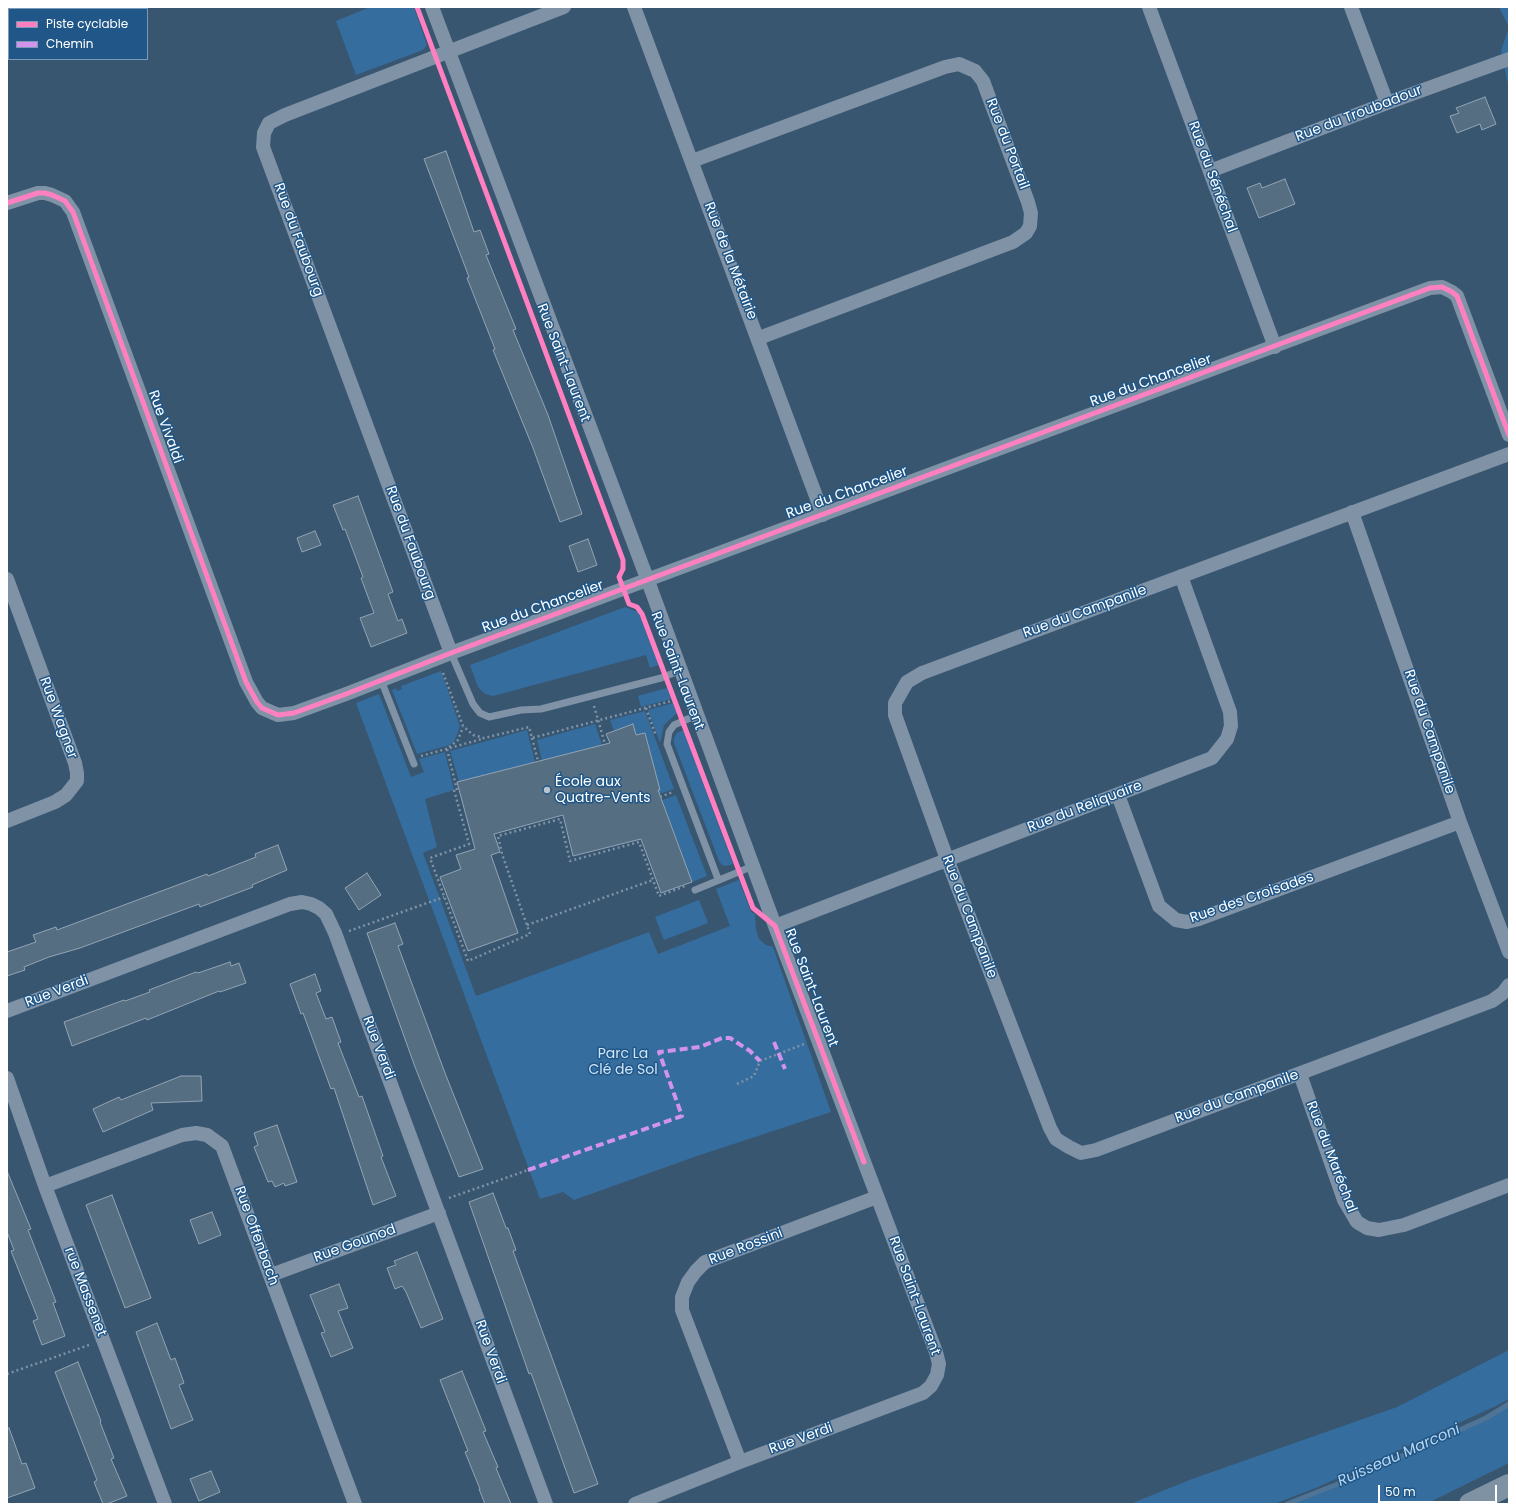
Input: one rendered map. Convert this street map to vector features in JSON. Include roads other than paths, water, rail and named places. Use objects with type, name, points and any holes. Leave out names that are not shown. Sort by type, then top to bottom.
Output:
[{"type":"highway","points":[[1470,1504],[1509,1485]]},
{"type":"street","name":"Rue Saint-Laurent","points":[[432,7],[648,581],[775,926],[936,1352],[939,1364],[937,1375]]},
{"type":"street","name":"Rue du Faubourg","points":[[451,653],[263,147],[263,139],[266,128],[274,119],[564,7]]},
{"type":"street","name":"Rue de la Métairie","points":[[634,7],[759,338],[823,515]]},
{"type":"street","name":"Rue du Sénéchal","points":[[1149,7],[1275,347]]},
{"type":"street","points":[[1351,7],[1387,103]]},
{"type":"street","name":"Rue du Troubadour","points":[[1210,171],[1387,103],[1509,59]]},
{"type":"street","name":"Rue du Portail","points":[[692,161],[945,67],[959,64],[975,71],[983,81],[1028,202],[1031,213],[1030,226],[1026,232],[1013,242],[759,338]]},
{"type":"street","name":"Rue Vivaldi","points":[[7,203],[38,193],[45,193],[65,202],[73,212],[246,682],[256,702],[272,713]]},
{"type":"street","name":"Rue du Chancelier","points":[[272,713],[278,715],[294,713],[1430,288],[1442,287],[1456,296],[1509,435]]},
{"type":"street","name":"Rue du Campanile","points":[[1509,454],[922,673],[907,682],[895,703],[895,715],[947,859],[1050,1128],[1056,1139],[1081,1153],[1096,1150],[1492,1001],[1504,993],[1509,985]]},
{"type":"street","name":"Rue du Campanile","points":[[1352,512],[1460,822],[1509,952]]},
{"type":"street","name":"Rue du Reliquaire","points":[[775,926],[1212,758],[1222,748],[1231,726],[1230,712],[1181,576]]},
{"type":"street","name":"Rue Wagner","points":[[7,579],[75,763],[77,781],[66,796],[55,802],[7,821]]},
{"type":"street","name":"Rue des Croisades","points":[[1118,795],[1159,906],[1176,920],[1187,922],[1199,919],[1460,822]]},
{"type":"street","name":"Rue Verdi","points":[[7,1011],[290,904],[302,902],[319,908],[330,922],[546,1504]]},
{"type":"street","name":"Rue du Maréchal","points":[[1300,1074],[1344,1200],[1350,1213],[1357,1222],[1367,1228],[1379,1230],[1404,1225],[1509,1185]]},
{"type":"street","name":"rue Massenet","points":[[7,1078],[45,1186],[165,1504]]},
{"type":"street","name":"Rue Offenbach","points":[[45,1186],[182,1135],[196,1133],[207,1135],[222,1146],[356,1504]]},
{"type":"street","name":"Rue Rossini","points":[[740,1462],[682,1310],[682,1297],[688,1282],[705,1262],[877,1197]]},
{"type":"street","name":"Rue Gounod","points":[[271,1275],[439,1213]]},
{"type":"street","name":"Rue Verdi","points":[[635,1504],[740,1462],[923,1393],[931,1386],[937,1375]]},
{"type":"lane","points":[[451,653],[473,704],[480,713],[489,718],[521,710],[541,709],[666,676],[681,670]]},
{"type":"lane","points":[[381,680],[414,764]]},
{"type":"lane","points":[[697,715],[683,720],[674,726],[669,732],[667,744],[718,880]]},
{"type":"lane","points":[[692,887],[718,880],[753,866]]},
{"type":"waterway","name":"Ruisseau Marconi","points":[[1287,1504],[1353,1478],[1486,1418],[1509,1404]]},
{"type":"place","name":"École aux Quatre-Vents","points":[[547,790]]},
{"type":"park label","name":"Parc La Clé de Sol","points":[[623,1062]]}]
